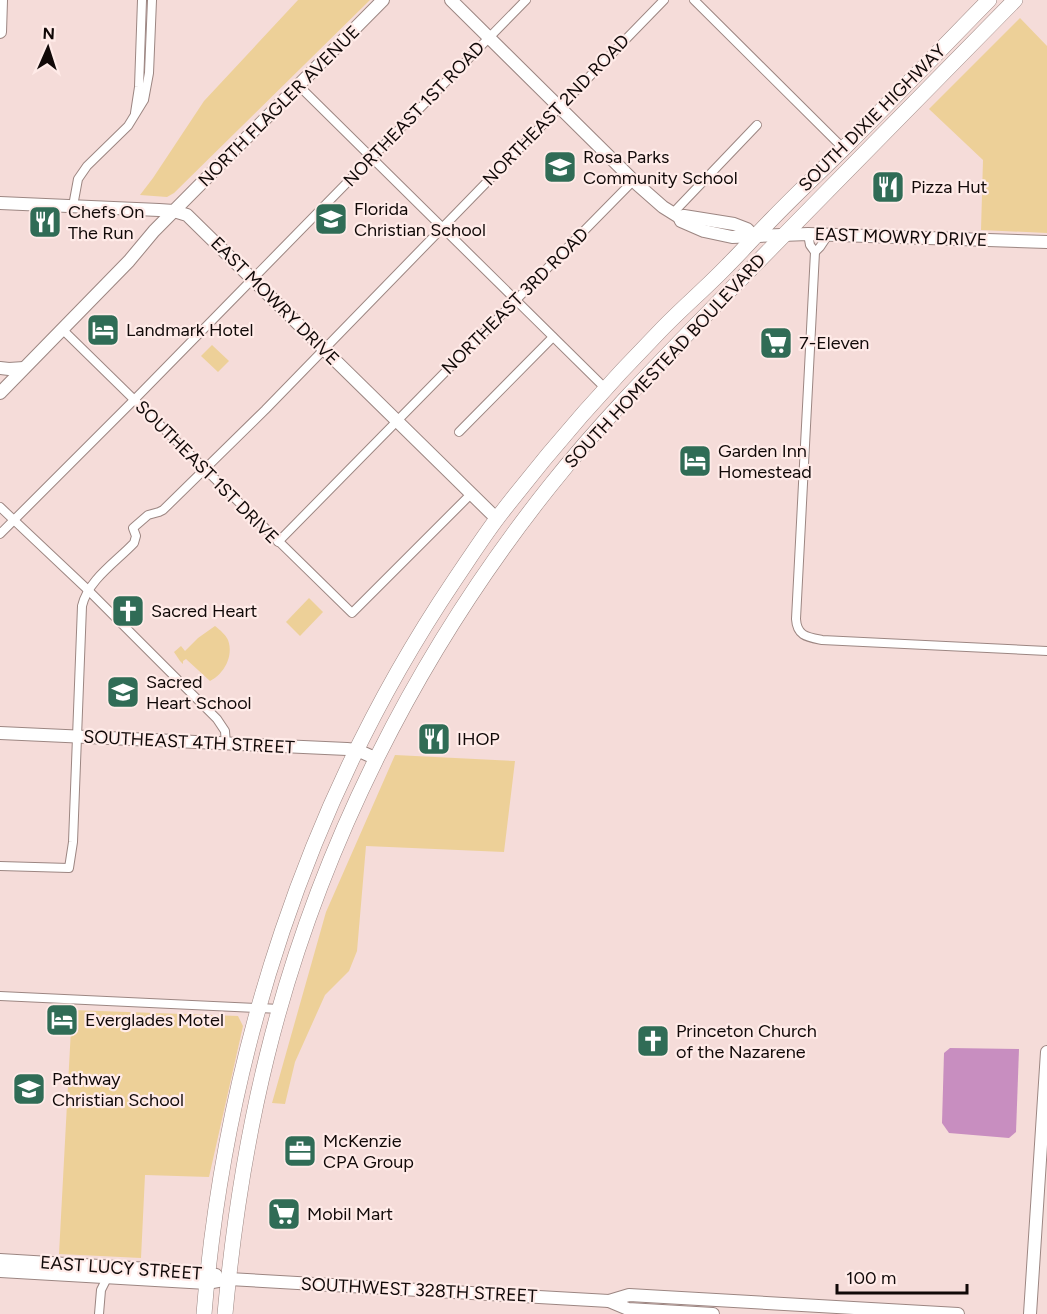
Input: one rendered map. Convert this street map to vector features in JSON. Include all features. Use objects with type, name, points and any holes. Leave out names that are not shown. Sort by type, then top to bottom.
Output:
[{"type":"highway","name":"SOUTH DIXIE HIGHWAY","points":[[755,237],[989,0]]},
{"type":"highway","name":"SOUTH DIXIE HIGHWAY","points":[[784,235],[1015,0]]},
{"type":"highway","name":"SOUTH HOMESTEAD BOULEVARD","points":[[229,1279],[248,1143],[280,1009],[324,879],[357,799],[418,681],[487,571],[566,467],[621,403],[784,235]]},
{"type":"highway","name":"SOUTH HOMESTEAD BOULEVARD","points":[[208,1278],[212,1229],[226,1141],[258,1008],[301,877],[357,750],[381,703],[421,632],[497,519],[605,388],[755,237]]},
{"type":"highway","points":[[519,526],[517,519],[519,512],[563,455],[566,434]]},
{"type":"highway","points":[[459,614],[461,593],[498,537],[500,530],[497,519]]},
{"type":"highway","points":[[204,1314],[208,1278]]},
{"type":"highway","points":[[225,1314],[229,1279]]},
{"type":"street","points":[[0,32],[1,0]]},
{"type":"street","points":[[135,116],[139,87],[142,0]]},
{"type":"street","points":[[73,206],[78,179],[87,166],[119,136],[144,100],[147,88],[152,0]]},
{"type":"street","name":"NORTH FLAGLER AVENUE","points":[[0,393],[129,261],[154,231],[383,0]]},
{"type":"street","points":[[451,0],[658,203],[676,215],[734,224],[747,229],[755,237]]},
{"type":"street","name":"NORTHEAST 1ST ROAD","points":[[0,534],[526,0]]},
{"type":"street","name":"NORTHEAST 2ND ROAD","points":[[88,590],[134,543],[136,536],[133,528],[148,515],[163,510],[265,410],[664,0]]},
{"type":"street","points":[[694,0],[843,149]]},
{"type":"street","points":[[298,86],[605,388]]},
{"type":"street","points":[[676,215],[683,202],[757,125]]},
{"type":"street","name":"NORTHEAST 3RD ROAD","points":[[278,542],[634,180]]},
{"type":"street","name":"EAST MOWRY DRIVE","points":[[0,203],[174,212],[191,218],[497,519]]},
{"type":"street","points":[[808,234],[810,245],[816,252]]},
{"type":"street","name":"EAST MOWRY DRIVE","points":[[755,237],[808,234],[1047,242]]},
{"type":"street","points":[[828,235],[816,252],[796,619],[798,629],[804,636],[822,640],[1047,651]]},
{"type":"street","name":"SOUTHEAST 1ST DRIVE","points":[[63,330],[352,614],[471,494]]},
{"type":"street","points":[[459,432],[553,337]]},
{"type":"street","points":[[0,368],[24,368]]},
{"type":"street","points":[[0,507],[88,590],[217,719],[225,731],[226,744]]},
{"type":"street","points":[[0,866],[69,868],[73,842],[82,606],[88,590]]},
{"type":"street","name":"SOUTHEAST 4TH STREET","points":[[0,733],[357,750],[377,759]]},
{"type":"street","points":[[0,996],[280,1009]]},
{"type":"street","points":[[1029,1314],[1047,1052]]},
{"type":"street","name":"EAST LUCY STREET","points":[[0,1260],[100,1273],[229,1279]]},
{"type":"street","name":"EAST LUCY STREET","points":[[0,1271],[64,1269]]},
{"type":"street","points":[[99,1314],[100,1273]]},
{"type":"street","name":"SOUTHWEST 328TH STREET","points":[[229,1279],[609,1301],[628,1309],[713,1314]]},
{"type":"street","name":"SOUTHWEST 328TH STREET","points":[[609,1301],[629,1295],[958,1314]]},
{"type":"shaded area","points":[[298,0],[370,0],[174,193],[167,197],[140,195],[204,101]]},
{"type":"shaded area","points":[[1020,18],[1047,46],[1047,233],[981,230],[983,160],[929,109]]},
{"type":"shaded area","points":[[212,345],[229,361],[218,372],[201,356]]},
{"type":"shaded area","points":[[309,598],[323,612],[300,636],[286,622]]},
{"type":"shaded area","points":[[215,626],[227,638],[230,652],[220,674],[210,681],[186,659],[183,664],[174,652],[181,646],[185,651]]},
{"type":"shaded area","points":[[395,755],[515,761],[504,852],[366,846],[357,951],[349,971],[325,995],[295,1062],[285,1104],[272,1103],[326,912]]},
{"type":"shaded area","points":[[72,1010],[238,1016],[243,1026],[209,1177],[145,1175],[141,1258],[59,1254]]},
{"type":"shaded area","points":[[950,1048],[1019,1049],[1016,1132],[1009,1138],[949,1133],[942,1123],[944,1053]]},
{"type":"place","name":"Rosa Parks Community School","points":[[560,167]]},
{"type":"place","name":"Pizza Hut","points":[[888,187]]},
{"type":"place","name":"Florida Christian School","points":[[331,219]]},
{"type":"place","name":"Chefs On The Run","points":[[45,222]]},
{"type":"place","name":"Landmark Hotel","points":[[103,330]]},
{"type":"place","name":"7-Eleven","points":[[776,343]]},
{"type":"place","name":"Garden Inn Homestead","points":[[695,461]]},
{"type":"place","name":"Sacred Heart","points":[[128,611]]},
{"type":"place","name":"Sacred Heart School","points":[[123,692]]},
{"type":"place","name":"IHOP","points":[[434,739]]},
{"type":"place","name":"Everglades Motel","points":[[62,1020]]},
{"type":"place","name":"Princeton Church of the Nazarene","points":[[653,1041]]},
{"type":"place","name":"Pathway Christian School","points":[[29,1089]]},
{"type":"place","name":"McKenzie CPA Group","points":[[300,1151]]},
{"type":"place","name":"Mobil Mart","points":[[284,1214]]}]
